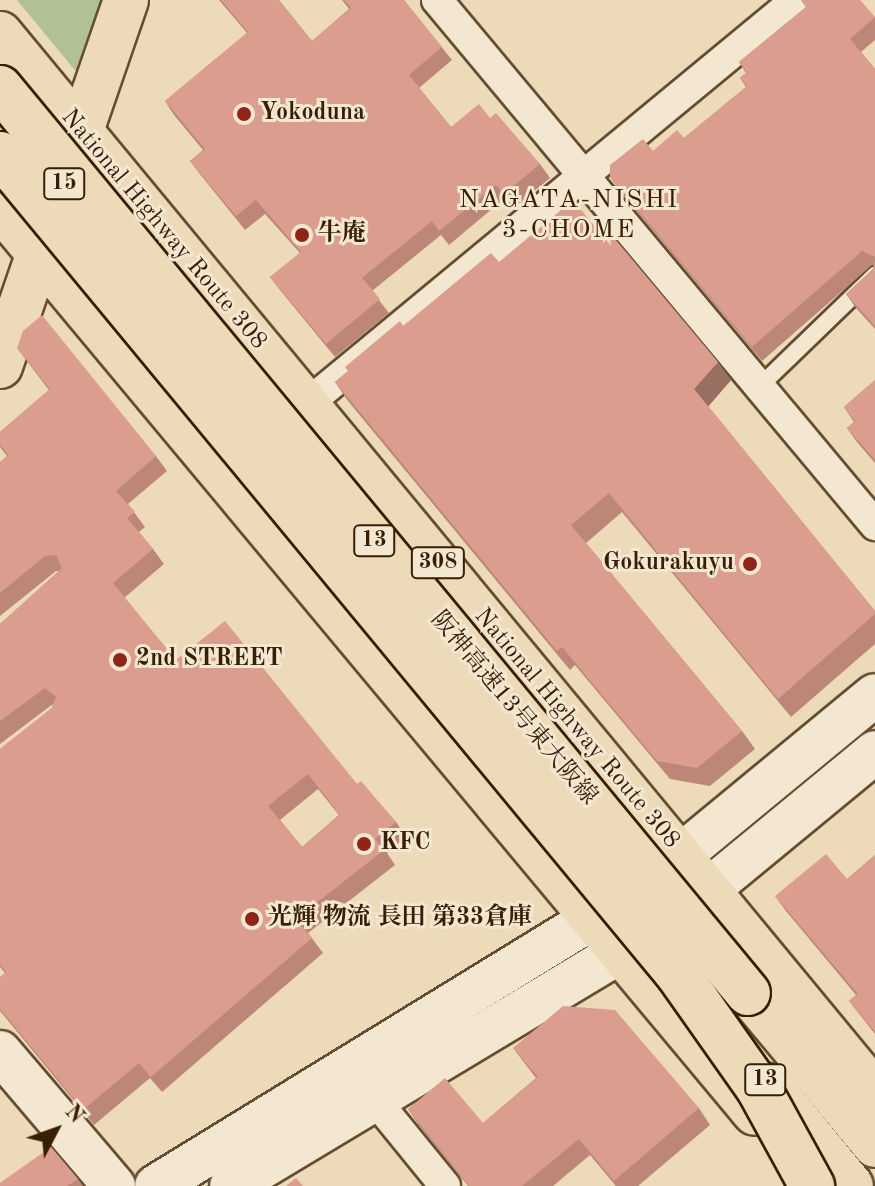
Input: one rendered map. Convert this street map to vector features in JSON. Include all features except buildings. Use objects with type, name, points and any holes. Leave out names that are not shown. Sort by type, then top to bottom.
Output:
[{"type":"main road","name":"15","points":[[0,366],[126,0]]},
{"type":"main road","name":"National Highway Route 308","points":[[0,34],[875,1093]]},
{"type":"main road","name":"阪神高速13号東大阪線","points":[[0,88],[875,1145]]},
{"type":"main road","name":"阪神高速13号東大阪線","points":[[0,154],[851,1186]]},
{"type":"main road","points":[[0,207],[814,1186]]},
{"type":"main road","points":[[678,974],[759,1089],[814,1186]]},
{"type":"street","points":[[437,0],[875,525]]},
{"type":"street","points":[[307,404],[796,0]]},
{"type":"street","points":[[231,1186],[362,1084],[681,855],[875,695]]},
{"type":"street","points":[[156,1186],[621,952],[709,889],[875,752]]},
{"type":"street","points":[[0,1052],[114,1186]]},
{"type":"street","points":[[362,1084],[445,1186]]},
{"type":"lane","points":[[760,386],[875,275]]},
{"type":"green space","points":[[17,0],[115,0],[83,80]]},
{"type":"place","name":"Yokoduna","points":[[244,114]]},
{"type":"place","name":"牛庵","points":[[302,235]]},
{"type":"place","name":"Gokurakuyu","points":[[750,564]]},
{"type":"place","name":"2nd STREET","points":[[120,660]]},
{"type":"place","name":"KFC","points":[[364,844]]},
{"type":"place","name":"光輝 物流 長田 第33倉庫","points":[[252,919]]},
{"type":"district","name":"NAGATA-NISHI 3-CHOME","points":[[569,216]]}]
